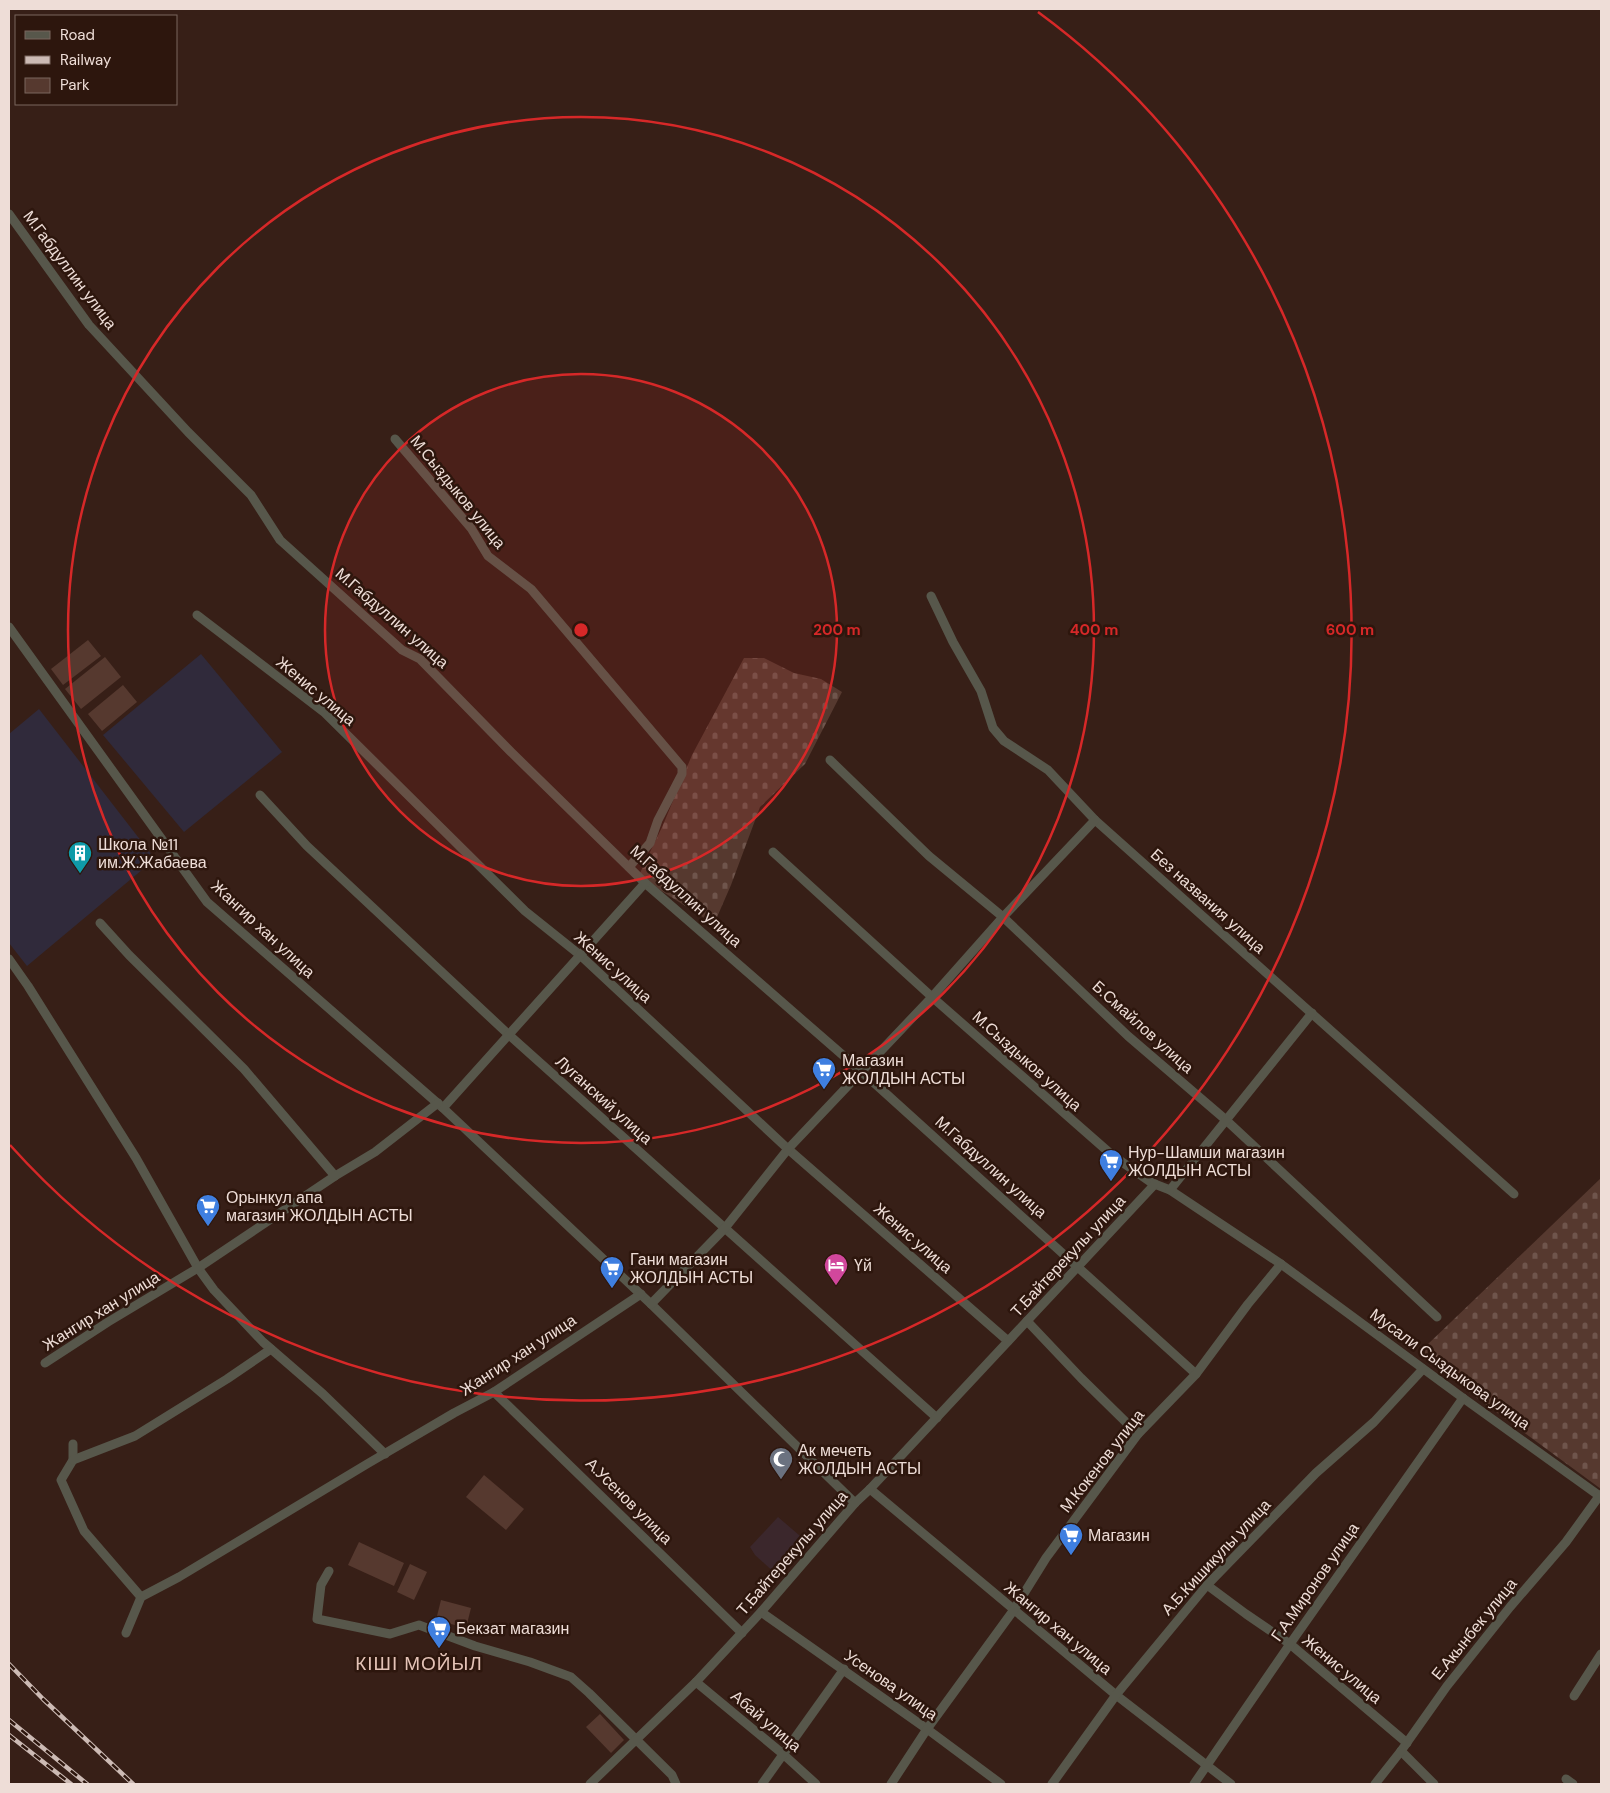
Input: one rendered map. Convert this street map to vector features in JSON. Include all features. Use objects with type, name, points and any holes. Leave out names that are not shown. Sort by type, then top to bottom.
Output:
[{"type":"street","name":"М.Габдуллин улица","points":[[9,214],[88,324],[188,432],[251,495],[280,540],[396,645],[420,659],[645,882],[861,1071],[1196,1374]]},
{"type":"street","name":"М.Сыздыков улица","points":[[395,439],[471,528],[488,556],[531,589],[682,767],[682,774],[658,820],[650,843],[629,867]]},
{"type":"street","name":"Без названия улица","points":[[931,596],[981,691],[993,728],[1004,740],[1048,770],[1095,820],[1514,1194]]},
{"type":"street","name":"Женис улица","points":[[197,616],[325,713],[525,911],[580,955],[788,1149],[1008,1341]]},
{"type":"street","name":"Жангир хан улица","points":[[9,627],[207,902],[441,1106],[651,1304],[855,1504]]},
{"type":"street","name":"Б.Смайлов улица","points":[[830,760],[929,856],[1003,917],[1128,1036],[1226,1120],[1437,1317]]},
{"type":"street","name":"Луганский улица","points":[[260,795],[308,846],[508,1034],[937,1418]]},
{"type":"street","points":[[651,1304],[725,1228],[788,1149],[932,997],[1003,917],[1095,820]]},
{"type":"street","name":"М.Сыздыков улица","points":[[773,852],[932,997],[1112,1155],[1155,1184],[1170,1190],[1281,1264]]},
{"type":"street","points":[[441,1106],[645,882]]},
{"type":"street","points":[[100,923],[129,955],[244,1069],[334,1176]]},
{"type":"street","points":[[9,959],[136,1158],[198,1268],[214,1290],[271,1349],[323,1394],[385,1454]]},
{"type":"street","points":[[1170,1190],[1312,1013]]},
{"type":"street","name":"Жангир хан улица","points":[[45,1363],[108,1322],[198,1268],[334,1176],[375,1152],[441,1106]]},
{"type":"street","name":"Т.Байтерекулы улица","points":[[590,1784],[696,1682],[762,1612],[855,1504],[1155,1184]]},
{"type":"street","name":"Мусали Сыздыкова улица","points":[[1281,1264],[1600,1496]]},
{"type":"street","name":"М.Кокенов улица","points":[[891,1784],[927,1729],[1013,1611],[1046,1558],[1138,1434],[1196,1374],[1248,1304],[1281,1264]]},
{"type":"street","name":"Жангир хан улица","points":[[141,1597],[179,1577],[385,1454],[494,1392],[640,1294]]},
{"type":"street","points":[[1028,1321],[1081,1378],[1138,1434]]},
{"type":"street","points":[[73,1460],[135,1436],[228,1379],[271,1349]]},
{"type":"street","name":"А.Б.Кишикулы улица","points":[[1052,1784],[1116,1696],[1207,1585],[1316,1474],[1374,1422],[1423,1369]]},
{"type":"street","name":"А.Усенов улица","points":[[494,1392],[742,1633]]},
{"type":"street","name":"Г.А.Миронов улица","points":[[1194,1784],[1463,1398]]},
{"type":"street","points":[[74,1444],[73,1460],[60,1480],[84,1531],[141,1597],[126,1633]]},
{"type":"street","name":"Жангир хан улица","points":[[870,1489],[1116,1696],[1206,1767],[1231,1784]]},
{"type":"street","name":"Е.Акынбек улица","points":[[1375,1784],[1407,1743],[1446,1686],[1566,1542],[1600,1496]]},
{"type":"street","points":[[329,1571],[321,1585],[317,1619],[390,1634],[419,1625],[475,1646],[530,1662],[571,1677],[590,1693],[672,1775],[676,1784]]},
{"type":"street","name":"Женис улица","points":[[1207,1585],[1290,1644],[1407,1743]]},
{"type":"street","name":"Усенова улица","points":[[762,1612],[844,1669],[1001,1784]]},
{"type":"street","points":[[1574,1696],[1601,1654]]},
{"type":"street","points":[[762,1784],[844,1669]]},
{"type":"street","name":"Абай улица","points":[[696,1682],[816,1784]]},
{"type":"street","points":[[1401,1751],[1434,1784]]},
{"type":"shaded area","points":[[201,654],[282,752],[184,832],[103,735]]},
{"type":"shaded area","points":[[39,709],[155,859],[27,966],[9,943],[9,734]]},
{"type":"shaded area","points":[[778,1517],[806,1541],[777,1575],[755,1555],[750,1547]]},
{"type":"green space","points":[[88,640],[101,656],[63,685],[51,669]]},
{"type":"green space","points":[[105,657],[121,677],[81,709],[65,689]]},
{"type":"green space","points":[[744,658],[764,658],[794,673],[821,679],[842,692],[805,764],[760,807],[731,885],[714,924],[652,885],[640,873],[663,825],[692,755]]},
{"type":"green space","points":[[123,685],[137,702],[102,731],[88,714]]},
{"type":"green space","points":[[1601,1178],[1601,1489],[1424,1359],[1426,1346]]},
{"type":"green space","points":[[484,1475],[524,1509],[506,1530],[466,1497]]},
{"type":"green space","points":[[359,1542],[404,1563],[394,1586],[348,1565]]},
{"type":"green space","points":[[410,1564],[427,1572],[414,1600],[397,1592]]},
{"type":"green space","points":[[441,1600],[471,1608],[466,1628],[436,1620]]},
{"type":"green space","points":[[600,1714],[624,1740],[611,1753],[586,1727]]},
{"type":"railway","points":[[9,1664],[43,1699],[133,1784]]},
{"type":"railway","points":[[9,1720],[87,1784]]},
{"type":"railway","points":[[9,1735],[71,1784]]},
{"type":"place","name":"Школа №11 им.Ж.Жабаева","points":[[80,874]]},
{"type":"place","name":"Магазин ЖОЛДЫН АСТЫ","points":[[824,1090]]},
{"type":"place","name":"Нур-Шамши магазин ЖОЛДЫН АСТЫ","points":[[1111,1182]]},
{"type":"place","name":"Орынкул апа магазин ЖОЛДЫН АСТЫ","points":[[208,1227]]},
{"type":"place","name":"Үй","points":[[836,1286]]},
{"type":"place","name":"Гани магазин ЖОЛДЫН АСТЫ","points":[[612,1289]]},
{"type":"place","name":"Ак мечеть ЖОЛДЫН АСТЫ","points":[[781,1480]]},
{"type":"place","name":"Магазин","points":[[1071,1556]]},
{"type":"place","name":"Бекзат магазин","points":[[439,1649]]},
{"type":"district","name":"КІШІ МОЙЫЛ","points":[[419,1663]]}]
